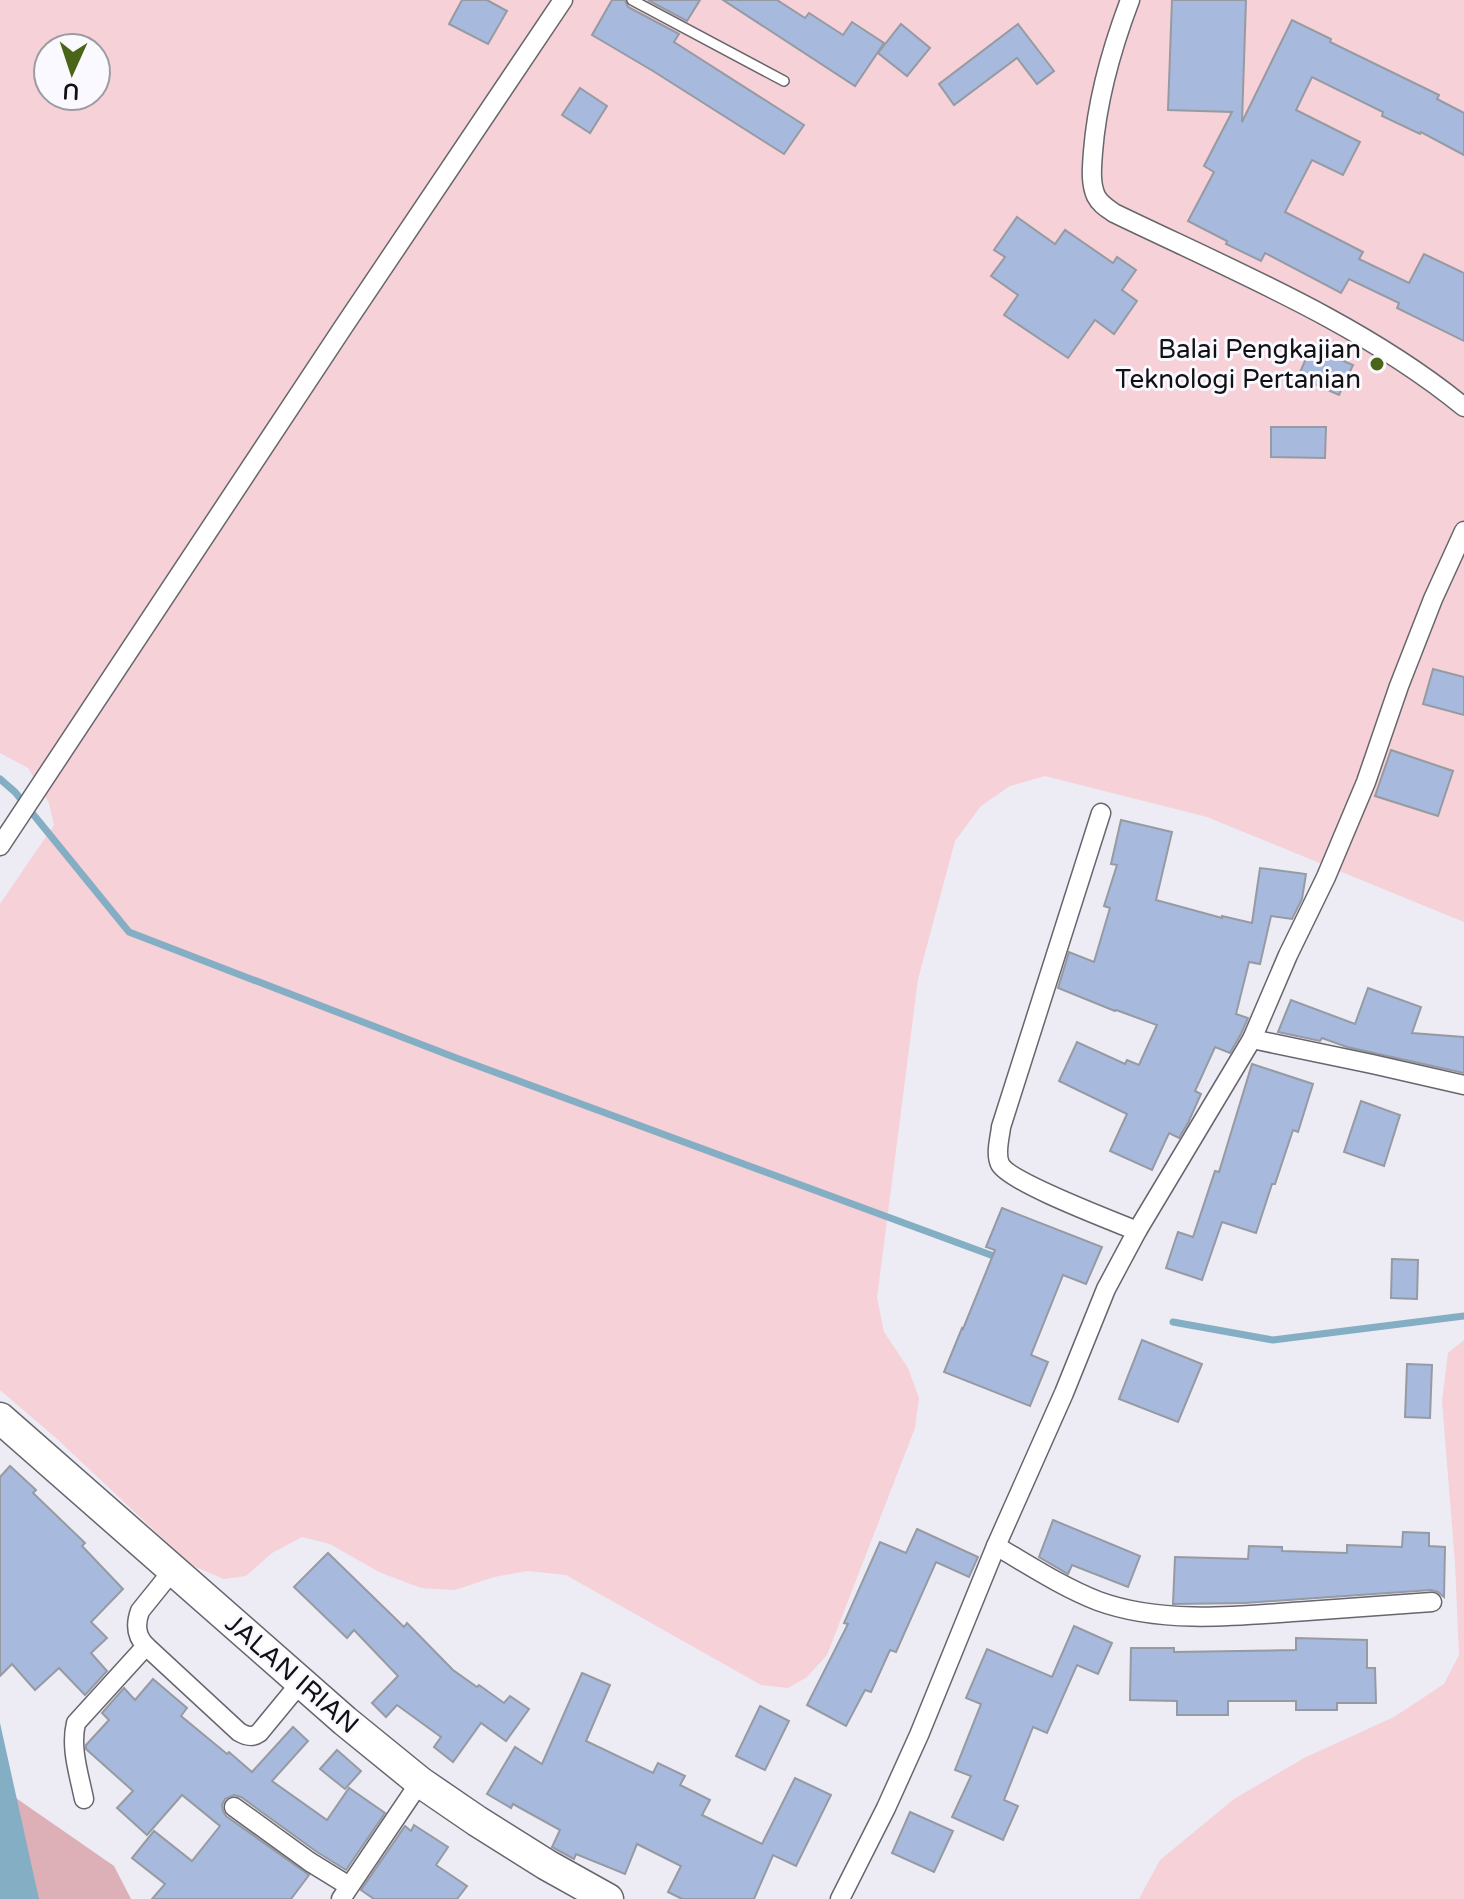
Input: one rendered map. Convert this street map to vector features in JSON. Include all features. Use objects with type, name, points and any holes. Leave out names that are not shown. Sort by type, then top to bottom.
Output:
[{"type":"main road","name":"JALAN IRIAN","points":[[0,1418],[345,1721],[420,1782],[547,1865],[608,1899]]},
{"type":"street","points":[[0,846],[563,0]]},
{"type":"street","points":[[1130,0],[1099,95],[1092,161],[1096,197],[1114,213],[1283,295],[1357,335],[1432,381],[1464,407]]},
{"type":"street","points":[[840,1899],[919,1735],[1106,1289],[1137,1231],[1252,1039],[1366,782],[1399,686],[1462,540]]},
{"type":"street","points":[[1101,813],[1001,1127],[998,1156],[1002,1168],[1009,1174],[1137,1231]]},
{"type":"street","points":[[1252,1039],[1464,1085]]},
{"type":"street","points":[[996,1546],[1063,1585],[1099,1601],[1143,1612],[1186,1616],[1245,1615],[1432,1602]]},
{"type":"street","points":[[173,1570],[140,1611],[137,1629],[142,1641],[244,1735],[259,1733],[301,1682]]},
{"type":"street","points":[[84,1799],[75,1755],[76,1723],[146,1646]]},
{"type":"street","points":[[234,1807],[310,1862],[345,1892],[420,1782]]},
{"type":"lane","points":[[632,0],[784,81]]},
{"type":"shaded area","points":[[0,0],[1464,0],[1464,922],[1207,817],[1045,776],[1010,786],[981,806],[955,841],[918,979],[877,1298],[884,1332],[908,1368],[919,1398],[915,1428],[827,1655],[807,1677],[788,1688],[761,1685],[566,1575],[527,1571],[494,1577],[455,1590],[421,1588],[379,1572],[330,1544],[302,1537],[272,1553],[246,1576],[224,1579],[191,1565],[56,1438],[0,1390],[0,904],[54,825],[49,803],[28,768],[0,753]]},
{"type":"shaded area","points":[[1464,1340],[1464,1899],[1139,1899],[1160,1860],[1234,1799],[1304,1758],[1394,1717],[1444,1684],[1459,1655],[1442,1401],[1448,1353]]},
{"type":"shaded area","points":[[0,1787],[114,1866],[131,1899],[0,1899]]},
{"type":"water","points":[[0,1723],[39,1899],[0,1899]]},
{"type":"building","points":[[462,0],[487,0],[507,11],[488,44],[449,24]]},
{"type":"building","points":[[612,0],[625,0],[628,7],[679,34],[674,42],[804,125],[784,154],[592,35]]},
{"type":"building","points":[[648,0],[700,0],[687,21]]},
{"type":"building","points":[[723,0],[777,0],[805,18],[809,13],[843,35],[852,22],[884,43],[855,86]]},
{"type":"building","points":[[1172,0],[1246,0],[1242,122],[1292,20],[1439,95],[1437,99],[1464,113],[1464,155],[1382,116],[1383,112],[1312,77],[1296,110],[1360,142],[1343,175],[1312,160],[1285,212],[1363,252],[1359,259],[1409,283],[1424,254],[1464,273],[1464,341],[1397,308],[1399,303],[1349,279],[1341,293],[1265,253],[1261,261],[1188,221],[1214,172],[1204,166],[1232,112],[1168,110]]},
{"type":"building","points":[[901,24],[930,48],[907,76],[878,53]]},
{"type":"building","points":[[1018,24],[1054,71],[1037,84],[1017,58],[954,105],[939,84]]},
{"type":"building","points":[[580,88],[607,106],[590,133],[562,115]]},
{"type":"building","points":[[1017,217],[1055,244],[1065,230],[1113,263],[1117,257],[1136,270],[1122,290],[1137,301],[1114,334],[1095,320],[1068,358],[1004,315],[1018,295],[991,276],[1005,257],[994,250]]},
{"type":"building","points":[[1311,347],[1353,365],[1339,395],[1298,377]]},
{"type":"building","points":[[1271,427],[1326,427],[1325,458],[1271,457]]},
{"type":"building","points":[[1433,669],[1464,677],[1464,715],[1423,704]]},
{"type":"building","points":[[1391,750],[1453,771],[1438,816],[1375,796]]},
{"type":"building","points":[[1121,820],[1172,832],[1156,900],[1252,923],[1260,868],[1306,874],[1302,899],[1292,919],[1271,916],[1260,964],[1249,962],[1236,1014],[1248,1018],[1241,1034],[1230,1053],[1215,1047],[1195,1091],[1201,1094],[1188,1123],[1179,1138],[1169,1133],[1152,1170],[1110,1151],[1127,1114],[1059,1081],[1077,1042],[1125,1064],[1127,1060],[1139,1065],[1157,1025],[1058,988],[1069,952],[1094,962],[1110,908],[1104,906],[1117,865],[1111,864]]},
{"type":"building","points":[[1368,988],[1421,1007],[1412,1033],[1464,1037],[1464,1073],[1347,1047],[1322,1038],[1320,1041],[1278,1032],[1291,1000],[1355,1024]]},
{"type":"building","points":[[1252,1064],[1313,1084],[1298,1132],[1293,1130],[1256,1233],[1222,1222],[1202,1280],[1166,1268],[1178,1232],[1193,1237],[1215,1171],[1219,1172]]},
{"type":"building","points":[[1361,1101],[1400,1115],[1384,1166],[1344,1152]]},
{"type":"building","points":[[1002,1208],[1102,1247],[1086,1284],[1063,1275],[1031,1355],[1048,1362],[1030,1406],[944,1372],[995,1250],[986,1247]]},
{"type":"building","points":[[1392,1259],[1418,1260],[1417,1299],[1391,1298]]},
{"type":"building","points":[[1142,1340],[1202,1364],[1178,1422],[1119,1399]]},
{"type":"building","points":[[1407,1364],[1432,1365],[1430,1418],[1405,1417]]},
{"type":"building","points":[[10,1466],[85,1543],[82,1546],[123,1589],[91,1622],[107,1638],[91,1653],[107,1671],[85,1695],[59,1668],[35,1690],[12,1664],[0,1676],[0,1477]]},
{"type":"building","points":[[1053,1520],[1140,1556],[1128,1587],[1072,1565],[1068,1574],[1039,1557]]},
{"type":"building","points":[[917,1529],[978,1557],[969,1577],[936,1562],[896,1652],[890,1650],[871,1692],[865,1690],[846,1726],[807,1705],[848,1624],[844,1623],[880,1542],[906,1553]]},
{"type":"building","points":[[1403,1532],[1429,1533],[1429,1546],[1445,1547],[1444,1597],[1431,1590],[1245,1603],[1173,1604],[1175,1557],[1248,1559],[1249,1546],[1282,1547],[1282,1551],[1347,1553],[1347,1545],[1402,1547]]},
{"type":"building","points":[[328,1553],[404,1627],[407,1623],[453,1670],[504,1703],[510,1696],[529,1709],[506,1741],[481,1723],[453,1762],[434,1747],[441,1737],[397,1705],[386,1717],[372,1703],[398,1676],[354,1630],[347,1638],[294,1587]]},
{"type":"building","points":[[1074,1626],[1112,1643],[1098,1674],[1077,1665],[1047,1733],[1033,1727],[1004,1800],[1018,1806],[1003,1840],[952,1817],[971,1776],[955,1770],[981,1704],[966,1698],[987,1649],[1052,1677]]},
{"type":"building","points":[[1296,1638],[1367,1640],[1367,1668],[1375,1668],[1376,1703],[1337,1703],[1337,1710],[1296,1710],[1296,1701],[1228,1701],[1228,1715],[1177,1715],[1177,1701],[1130,1700],[1131,1648],[1174,1648],[1174,1652],[1296,1650]]},
{"type":"building","points":[[582,1673],[610,1685],[586,1741],[653,1773],[658,1763],[685,1776],[680,1785],[710,1800],[702,1815],[762,1844],[795,1778],[831,1795],[796,1866],[773,1855],[754,1899],[682,1899],[668,1892],[681,1866],[637,1844],[625,1874],[576,1854],[574,1859],[552,1847],[560,1830],[513,1804],[511,1808],[487,1794],[515,1747],[542,1764]]},
{"type":"building","points":[[153,1679],[187,1708],[181,1716],[252,1772],[293,1727],[308,1741],[272,1781],[327,1820],[349,1788],[385,1813],[346,1870],[234,1795],[225,1799],[222,1805],[226,1816],[309,1875],[291,1899],[152,1899],[165,1884],[132,1858],[154,1831],[192,1861],[220,1826],[182,1795],[147,1835],[117,1808],[133,1791],[86,1749],[86,1745],[109,1720],[102,1713],[124,1688],[135,1700]]},
{"type":"building","points":[[760,1706],[789,1721],[765,1770],[736,1756]]},
{"type":"building","points":[[337,1750],[361,1771],[345,1789],[320,1769]]},
{"type":"building","points":[[910,1812],[953,1831],[934,1872],[892,1853]]},
{"type":"building","points":[[414,1825],[448,1847],[436,1865],[467,1886],[457,1899],[374,1899],[361,1890],[405,1826],[411,1831]]},
{"type":"waterway","points":[[0,779],[15,792],[129,932],[459,1059],[999,1258]]},
{"type":"waterway","points":[[1173,1322],[1273,1340],[1464,1316]]},
{"type":"place","name":"Balai Pengkajian Teknologi Pertanian","points":[[1377,364]]}]
